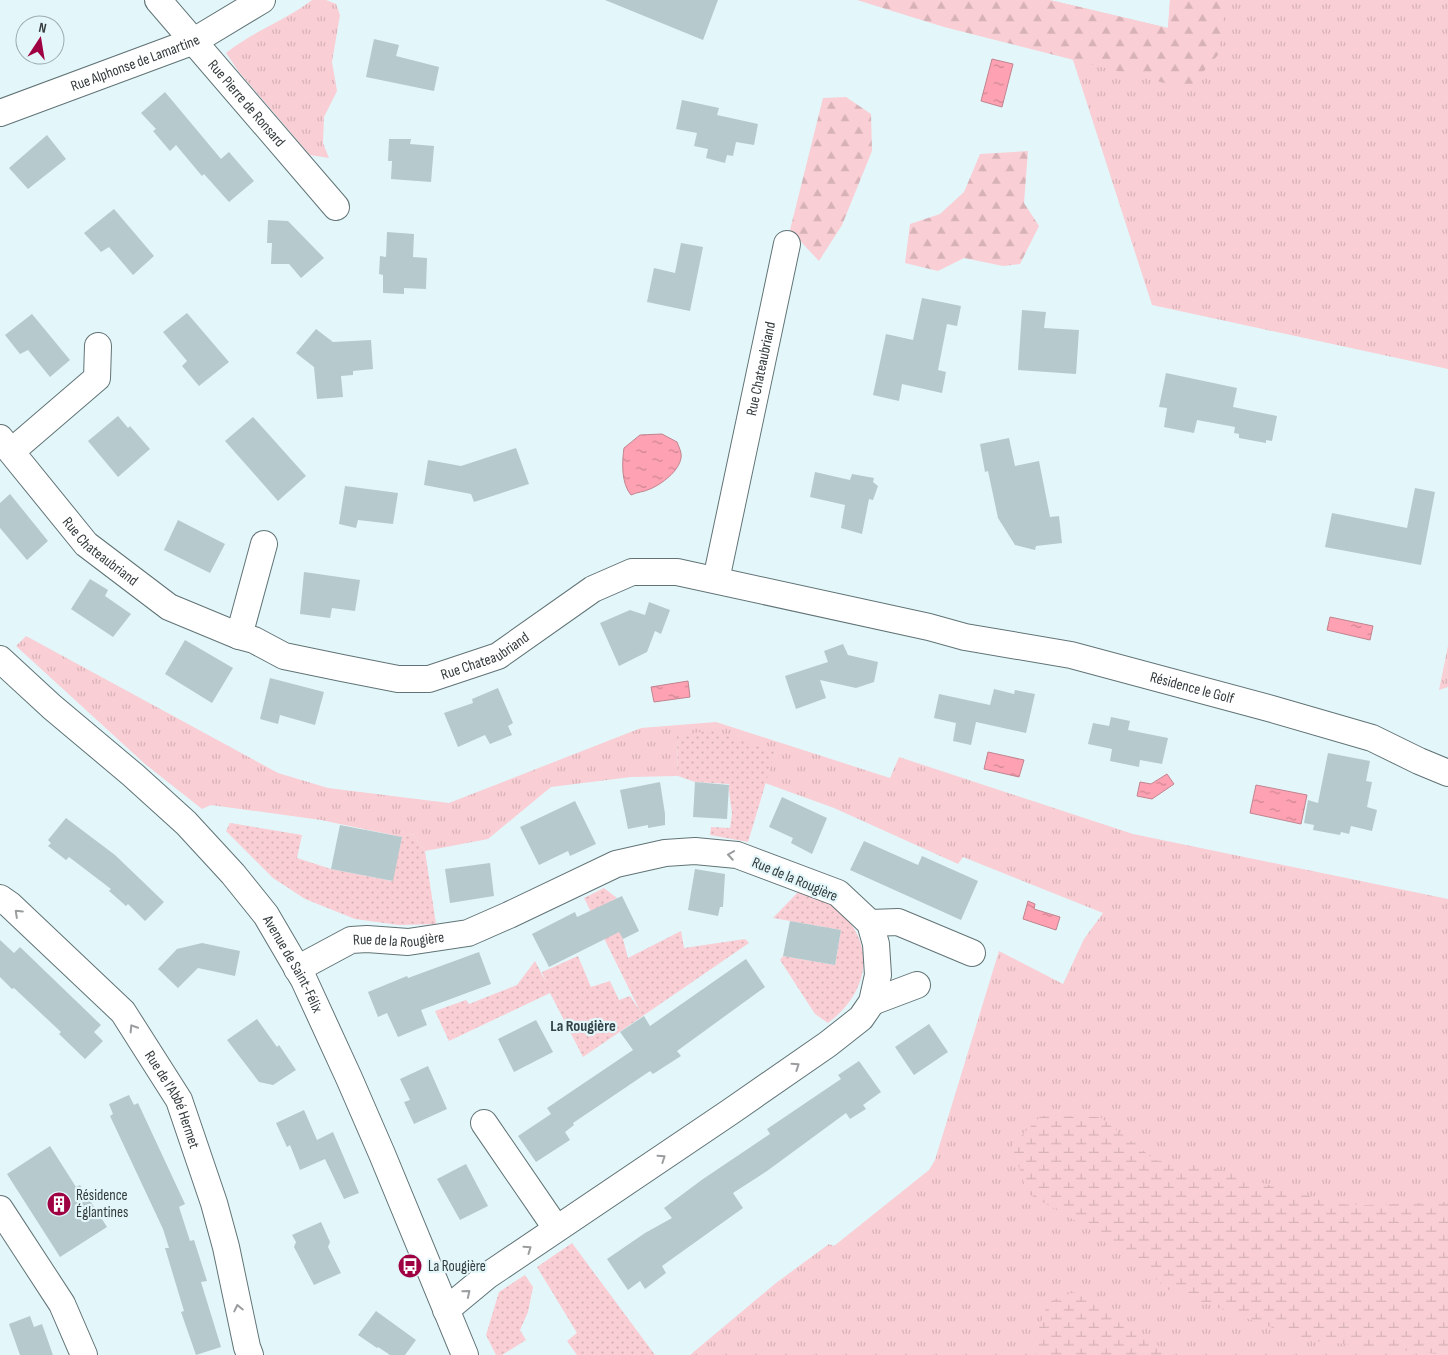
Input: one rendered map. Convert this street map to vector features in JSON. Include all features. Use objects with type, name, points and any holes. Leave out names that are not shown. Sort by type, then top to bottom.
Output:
[{"type":"street","name":"Rue Pierre de Ronsard","points":[[158,0],[336,207]]},
{"type":"street","name":"Rue Alphonse de Lamartine","points":[[0,113],[194,41],[262,0]]},
{"type":"street","name":"Rue Chateaubriand","points":[[716,580],[787,244]]},
{"type":"street","name":"Rue Chateaubriand","points":[[98,346],[97,378],[6,444],[86,544],[169,607],[239,636],[254,640],[284,656],[398,679],[429,679],[498,656],[593,589],[632,572],[677,572],[929,627]]},
{"type":"street","points":[[239,636],[264,544]]},
{"type":"street","name":"Résidence le Golf","points":[[929,627],[965,636],[1071,655],[1272,709],[1372,738],[1448,773]]},
{"type":"street","name":"Avenue de Saint-Félix","points":[[0,659],[52,707],[133,775],[186,823],[233,874],[266,914],[308,989],[382,1154],[465,1355]]},
{"type":"street","name":"Rue de la Rougière","points":[[297,969],[351,940],[367,939],[408,942],[468,933],[616,864],[665,854],[695,851],[736,855],[838,893],[870,923]]},
{"type":"street","name":"Rue de l'Abbé Hermet","points":[[0,898],[10,905],[123,1012],[179,1100],[226,1247],[250,1355]]},
{"type":"street","points":[[446,1310],[487,1276],[828,1044],[860,1018],[872,1002],[878,976],[876,944],[870,923],[898,922],[972,953]]},
{"type":"street","points":[[872,1002],[917,984]]},
{"type":"street","points":[[484,1123],[556,1228]]},
{"type":"street","points":[[0,1209],[62,1304],[84,1355]]},
{"type":"green space","points":[[312,0],[326,0],[336,4],[340,15],[332,62],[337,91],[324,117],[323,143],[329,158],[310,155],[239,72],[226,53],[247,38]]},
{"type":"green space","points":[[857,0],[1050,0],[1168,28],[1170,0],[1227,0],[1218,55],[1188,89],[944,27]]},
{"type":"green space","points":[[1170,0],[1448,0],[1448,369],[1152,305],[1054,1],[1168,28]]},
{"type":"green space","points":[[846,97],[871,114],[872,151],[842,225],[819,261],[790,230],[823,98]]},
{"type":"green space","points":[[1028,151],[1024,203],[1039,226],[1020,264],[1003,266],[964,258],[938,271],[905,263],[910,224],[940,214],[964,192],[980,154]]},
{"type":"green space","points":[[26,636],[278,773],[328,788],[449,803],[641,728],[716,722],[890,778],[899,757],[1133,834],[1448,899],[1448,1355],[690,1355],[776,1283],[829,1244],[834,1246],[929,1170],[935,1160],[999,951],[1063,984],[1084,939],[1103,913],[963,857],[958,864],[834,808],[765,783],[775,752],[677,736],[678,776],[631,777],[551,787],[488,839],[425,851],[413,834],[402,837],[321,820],[211,805],[202,809],[145,764],[16,646]]},
{"type":"green space","points":[[1448,646],[1448,687],[1439,690]]},
{"type":"green space","points":[[711,730],[775,752],[748,842],[710,835],[711,827],[730,828],[732,814],[729,784],[695,782],[678,776],[677,736]]},
{"type":"green space","points":[[230,823],[302,835],[297,858],[331,869],[392,881],[402,837],[413,834],[425,851],[436,924],[399,925],[355,919],[305,899],[273,878],[226,831]]},
{"type":"green space","points":[[604,888],[617,898],[606,904],[623,939],[628,958],[681,931],[684,948],[745,939],[749,943],[583,1057],[550,993],[449,1041],[435,1011],[466,1000],[469,1004],[517,985],[535,961],[546,982],[542,972],[578,956],[591,987],[610,981],[619,1000],[630,996],[640,1011],[584,898]]},
{"type":"green space","points":[[800,890],[828,902],[840,912],[852,926],[860,940],[863,970],[859,984],[852,998],[828,1023],[815,1014],[780,960],[783,956],[835,965],[841,930],[773,918]]},
{"type":"green space","points":[[1041,1116],[1100,1117],[1155,1160],[1211,1167],[1288,1191],[1342,1204],[1448,1202],[1448,1355],[1306,1340],[1166,1289],[1126,1250],[1027,1193],[1012,1145]]},
{"type":"green space","points":[[572,1243],[655,1355],[577,1355],[567,1341],[577,1333],[537,1267]]},
{"type":"green space","points":[[525,1275],[533,1287],[528,1312],[520,1330],[526,1340],[502,1355],[496,1355],[486,1335],[499,1292]]},
{"type":"green space","points":[[1074,1292],[1135,1329],[1171,1355],[1036,1355],[1036,1337],[1048,1302]]},
{"type":"water","points":[[992,59],[1013,64],[1002,107],[981,101]]},
{"type":"water","points":[[662,434],[677,442],[681,454],[680,463],[660,484],[631,495],[624,479],[624,448],[640,435]]},
{"type":"water","points":[[1330,617],[1373,626],[1370,640],[1327,630]]},
{"type":"water","points":[[688,681],[690,697],[654,702],[651,687]]},
{"type":"water","points":[[988,752],[1024,760],[1019,777],[984,769]]},
{"type":"water","points":[[1167,774],[1174,784],[1152,799],[1137,796],[1140,782],[1151,784]]},
{"type":"water","points":[[1256,785],[1307,795],[1301,824],[1250,813]]},
{"type":"water","points":[[1028,901],[1035,904],[1034,909],[1060,917],[1056,930],[1023,919]]},
{"type":"building","points":[[605,0],[718,0],[703,40]]},
{"type":"building","points":[[374,39],[399,45],[396,56],[439,67],[434,91],[366,77]]},
{"type":"building","points":[[165,92],[221,159],[229,152],[254,181],[229,202],[204,174],[202,176],[176,145],[170,151],[153,131],[156,129],[141,113]]},
{"type":"building","points":[[682,100],[719,108],[717,115],[758,124],[754,145],[736,142],[733,156],[727,155],[725,163],[706,158],[708,149],[694,146],[697,133],[676,129]]},
{"type":"building","points":[[47,135],[66,159],[28,189],[9,168]]},
{"type":"building","points":[[389,139],[411,139],[410,144],[434,146],[431,182],[391,179],[392,161],[388,161]]},
{"type":"building","points":[[114,209],[154,256],[133,275],[109,247],[101,252],[84,233]]},
{"type":"building","points":[[268,220],[288,221],[324,258],[301,278],[289,264],[271,264],[272,243],[267,243]]},
{"type":"building","points":[[387,232],[414,234],[413,257],[427,258],[426,289],[404,288],[404,294],[383,293],[383,275],[379,274],[380,256],[386,257]]},
{"type":"building","points":[[681,243],[703,247],[690,311],[647,302],[654,268],[675,273]]},
{"type":"building","points":[[922,298],[961,306],[957,326],[947,324],[938,370],[946,372],[942,393],[902,384],[899,401],[873,395],[886,334],[913,340]]},
{"type":"building","points":[[1022,310],[1046,312],[1044,328],[1079,330],[1076,374],[1018,370]]},
{"type":"building","points":[[187,313],[229,362],[199,386],[182,366],[187,361],[163,332]]},
{"type":"building","points":[[32,314],[70,360],[50,377],[28,350],[20,354],[5,335]]},
{"type":"building","points":[[316,329],[333,342],[371,340],[373,369],[353,371],[353,375],[341,376],[343,397],[317,399],[314,367],[296,353]]},
{"type":"building","points":[[1166,373],[1237,388],[1233,407],[1277,416],[1272,441],[1266,440],[1266,443],[1239,438],[1239,434],[1234,433],[1235,427],[1197,420],[1194,433],[1164,427],[1167,408],[1159,407]]},
{"type":"building","points":[[118,416],[128,428],[130,426],[150,449],[118,477],[88,441]]},
{"type":"building","points":[[253,417],[306,476],[278,501],[225,441]]},
{"type":"building","points":[[1009,438],[1015,466],[1039,461],[1050,517],[1059,516],[1062,543],[1036,546],[1035,550],[1015,545],[998,518],[988,471],[985,472],[980,444]]},
{"type":"building","points":[[516,448],[529,484],[474,502],[471,494],[424,485],[428,460],[461,466]]},
{"type":"building","points":[[815,472],[850,480],[852,474],[874,478],[873,482],[878,486],[873,500],[869,499],[862,534],[841,528],[845,505],[810,497]]},
{"type":"building","points":[[345,486],[398,493],[393,524],[358,520],[356,528],[339,524]]},
{"type":"building","points":[[1415,488],[1435,492],[1421,565],[1325,547],[1332,513],[1407,528]]},
{"type":"building","points":[[10,494],[48,541],[27,560],[0,528],[0,503]]},
{"type":"building","points":[[178,520],[225,544],[210,573],[164,550]]},
{"type":"building","points":[[304,572],[360,580],[355,611],[332,608],[330,618],[300,614]]},
{"type":"building","points":[[90,579],[108,590],[105,596],[131,614],[113,637],[71,609]]},
{"type":"building","points":[[649,602],[670,610],[661,634],[655,631],[647,652],[619,666],[600,623],[630,610],[645,615]]},
{"type":"building","points":[[185,640],[233,668],[212,703],[165,674]]},
{"type":"building","points":[[843,644],[848,655],[878,662],[874,682],[856,688],[820,680],[826,698],[796,709],[785,676],[828,662],[824,651]]},
{"type":"building","points":[[270,678],[324,692],[315,725],[280,715],[278,724],[260,719]]},
{"type":"building","points":[[498,688],[513,723],[508,726],[512,735],[490,744],[485,735],[458,747],[444,713],[473,703],[472,699]]},
{"type":"building","points":[[994,689],[1014,694],[1015,690],[1035,694],[1026,733],[976,722],[971,745],[953,741],[956,723],[934,718],[939,694],[990,705]]},
{"type":"building","points":[[1111,717],[1130,721],[1128,730],[1168,738],[1162,764],[1140,760],[1139,767],[1110,761],[1112,749],[1088,744],[1093,723],[1109,726]]},
{"type":"building","points":[[1328,753],[1370,761],[1366,781],[1372,782],[1367,807],[1377,810],[1372,831],[1351,826],[1349,834],[1341,832],[1340,835],[1313,830],[1314,825],[1304,823],[1308,800],[1318,803]]},
{"type":"building","points":[[660,782],[665,825],[648,828],[648,825],[628,829],[620,790]]},
{"type":"building","points":[[695,782],[729,785],[727,819],[693,817]]},
{"type":"building","points":[[782,797],[827,818],[812,854],[791,843],[793,838],[769,827]]},
{"type":"building","points":[[575,801],[596,844],[570,856],[568,851],[539,865],[520,827]]},
{"type":"building","points":[[66,818],[115,855],[164,902],[145,921],[128,904],[126,906],[109,891],[111,889],[69,857],[66,860],[48,846],[51,843],[48,840]]},
{"type":"building","points":[[340,825],[402,837],[393,881],[331,869]]},
{"type":"building","points":[[864,841],[918,865],[922,856],[978,881],[961,920],[850,870]]},
{"type":"building","points":[[490,863],[494,896],[450,903],[445,869]]},
{"type":"building","points":[[695,869],[725,874],[723,907],[720,907],[718,916],[688,910]]},
{"type":"building","points":[[622,896],[639,931],[623,939],[619,932],[549,967],[532,934],[575,912],[577,917]]},
{"type":"building","points":[[790,921],[841,930],[835,965],[783,956]]},
{"type":"building","points":[[0,940],[14,953],[20,947],[101,1025],[94,1032],[103,1041],[85,1059],[59,1034],[61,1032],[0,977]]},
{"type":"building","points":[[202,943],[240,951],[235,976],[198,968],[178,988],[158,969],[177,949]]},
{"type":"building","points":[[479,952],[491,984],[421,1010],[427,1025],[398,1037],[387,1013],[378,1017],[368,992],[407,976],[408,978]]},
{"type":"building","points":[[746,959],[765,987],[677,1051],[681,1056],[653,1074],[650,1071],[573,1123],[574,1125],[565,1132],[570,1140],[536,1162],[518,1136],[551,1114],[547,1108],[633,1050],[620,1032],[644,1016],[650,1026]]},
{"type":"building","points":[[257,1019],[277,1047],[279,1045],[296,1070],[273,1085],[259,1082],[227,1040]]},
{"type":"building","points":[[536,1020],[553,1052],[514,1072],[498,1039]]},
{"type":"building","points":[[929,1024],[948,1052],[914,1075],[895,1047]]},
{"type":"building","points":[[859,1061],[881,1092],[863,1105],[866,1109],[850,1119],[846,1113],[767,1171],[733,1193],[743,1208],[662,1266],[666,1273],[645,1289],[640,1281],[628,1290],[607,1259],[645,1233],[672,1218],[664,1208],[770,1134],[767,1129],[841,1079],[838,1075]]},
{"type":"building","points":[[428,1066],[447,1109],[414,1124],[404,1102],[410,1100],[400,1079]]},
{"type":"building","points":[[129,1095],[134,1105],[138,1103],[185,1204],[179,1207],[190,1241],[194,1240],[207,1281],[201,1282],[221,1347],[196,1355],[181,1312],[184,1311],[165,1248],[169,1248],[163,1229],[110,1116],[113,1114],[109,1104]]},
{"type":"building","points":[[304,1110],[317,1140],[333,1132],[359,1193],[344,1199],[325,1159],[300,1170],[290,1145],[287,1147],[276,1123]]},
{"type":"building","name":"Résidence Églantines","points":[[50,1146],[76,1187],[80,1185],[107,1227],[60,1257],[7,1174]]},
{"type":"building","points":[[466,1164],[488,1206],[460,1220],[437,1179]]},
{"type":"building","points":[[321,1222],[330,1242],[328,1247],[341,1273],[314,1285],[294,1247],[296,1242],[292,1235]]},
{"type":"building","points":[[376,1311],[416,1340],[405,1355],[390,1355],[358,1335]]},
{"type":"building","points":[[30,1316],[34,1327],[42,1324],[53,1355],[20,1355],[9,1324]]},
{"type":"place","name":"Résidence Églantines","points":[[59,1204]]},
{"type":"place","name":"La Rougière","points":[[410,1266]]},
{"type":"district","name":"La Rougière","points":[[583,1025]]}]
